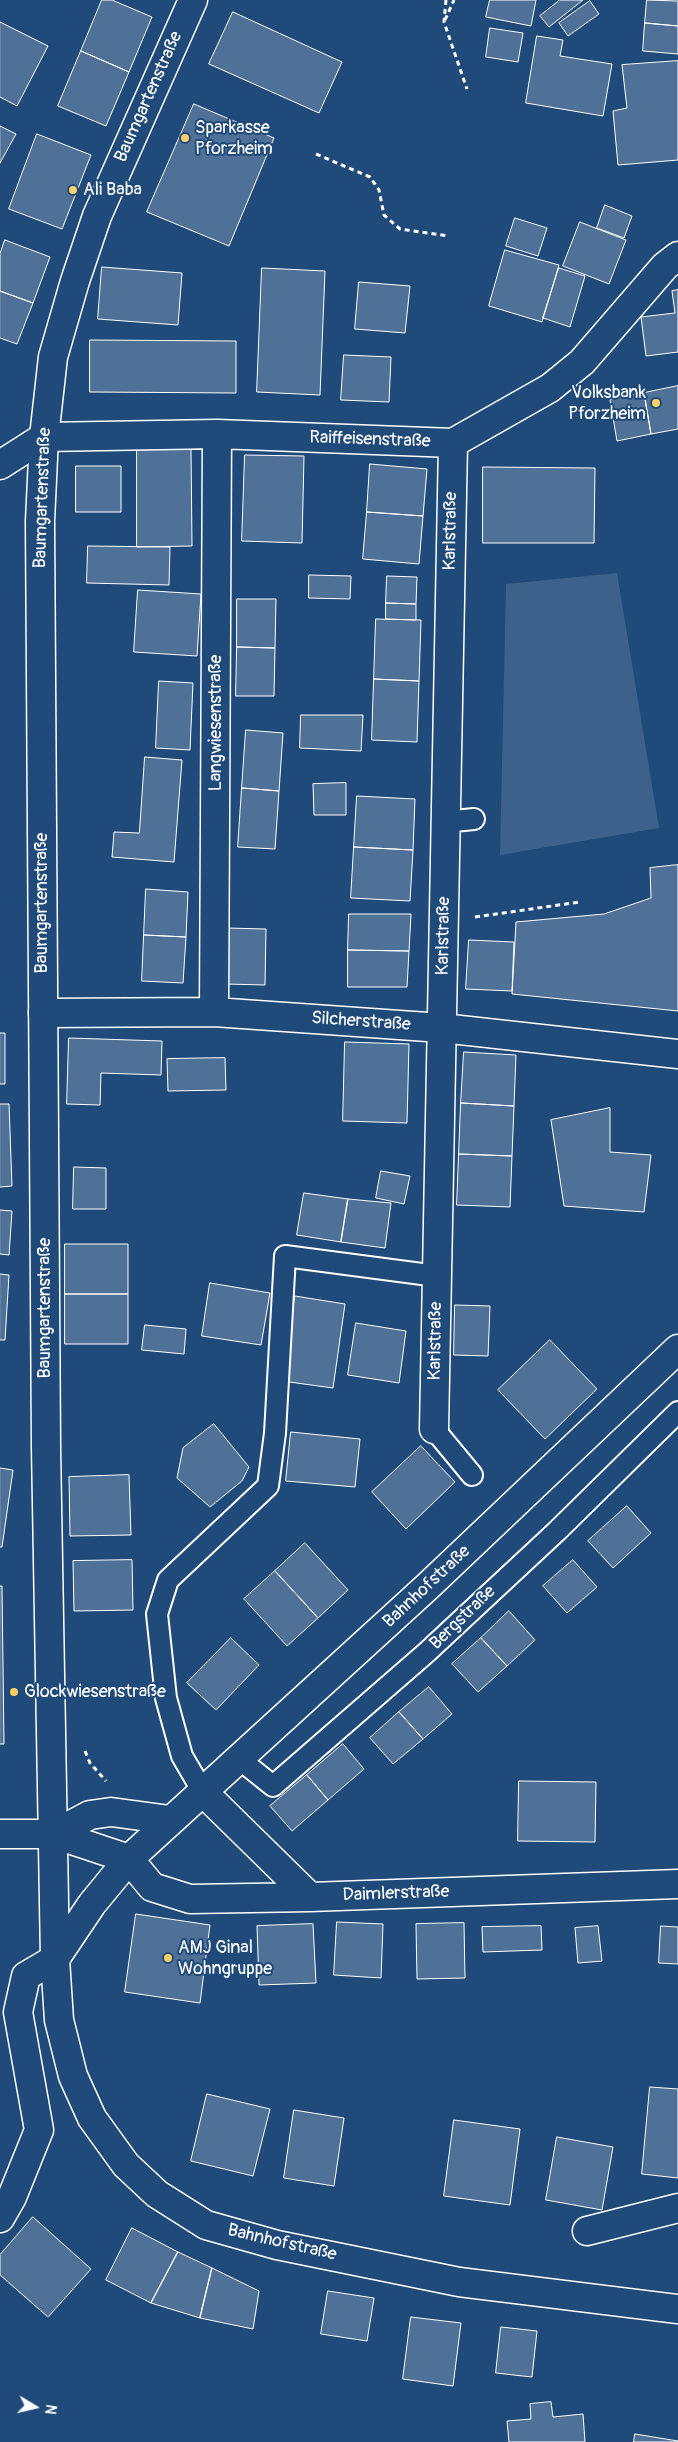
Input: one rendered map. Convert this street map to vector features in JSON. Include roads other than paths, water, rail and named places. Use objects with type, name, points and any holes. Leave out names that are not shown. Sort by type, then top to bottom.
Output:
[{"type":"street","name":"Baumgartenstraße","points":[[54,1834],[46,1447],[40,520],[44,437],[53,357],[74,281],[96,216],[193,0]]},
{"type":"street","name":"Raiffeisenstraße","points":[[44,437],[218,434],[453,443],[550,388],[582,362],[664,266],[678,256]]},
{"type":"street","name":"Langwiesenstraße","points":[[214,1012],[218,434]]},
{"type":"street","points":[[0,465],[44,437]]},
{"type":"street","name":"Karlstraße","points":[[434,1429],[445,922],[444,822],[453,443]]},
{"type":"street","name":"Silcherstraße","points":[[43,1013],[214,1012],[442,1028],[678,1054]]},
{"type":"street","name":"Bahnhofstraße","points":[[0,2218],[12,2197],[39,2130],[18,2012],[26,1976],[54,1959],[92,1904],[129,1859],[427,1587],[678,1348]]},
{"type":"street","points":[[203,1792],[310,1897]]},
{"type":"street","points":[[54,1834],[90,1815],[111,1812],[170,1820]]},
{"type":"street","points":[[0,1834],[54,1834],[129,1859]]},
{"type":"street","name":"Bahnhofstraße","points":[[54,1834],[54,1959],[60,2020],[70,2066],[92,2118],[126,2164],[157,2194],[206,2225],[277,2245],[459,2282],[678,2309]]},
{"type":"street","name":"Daimlerstraße","points":[[129,1859],[152,1887],[190,1899],[310,1897],[678,1884]]},
{"type":"street","points":[[587,2232],[678,2208]]},
{"type":"lane","points":[[444,822],[474,819]]},
{"type":"lane","points":[[203,1792],[182,1756],[166,1698],[158,1614],[168,1580],[268,1486],[275,1432],[285,1256],[437,1276]]},
{"type":"lane","name":"Bergstraße","points":[[238,1758],[274,1786],[426,1653],[558,1531],[678,1412]]},
{"type":"lane","points":[[434,1429],[472,1475]]},
{"type":"place","name":"Sparkasse Pforzheim","points":[[185,138]]},
{"type":"place","name":"Ali Baba","points":[[73,190]]},
{"type":"place","name":"Volksbank Pforzheim","points":[[656,403]]},
{"type":"place","name":"Glockwiesenstraße","points":[[14,1692]]},
{"type":"place","name":"AMJ Ginal Wohngruppe","points":[[168,1958]]}]
